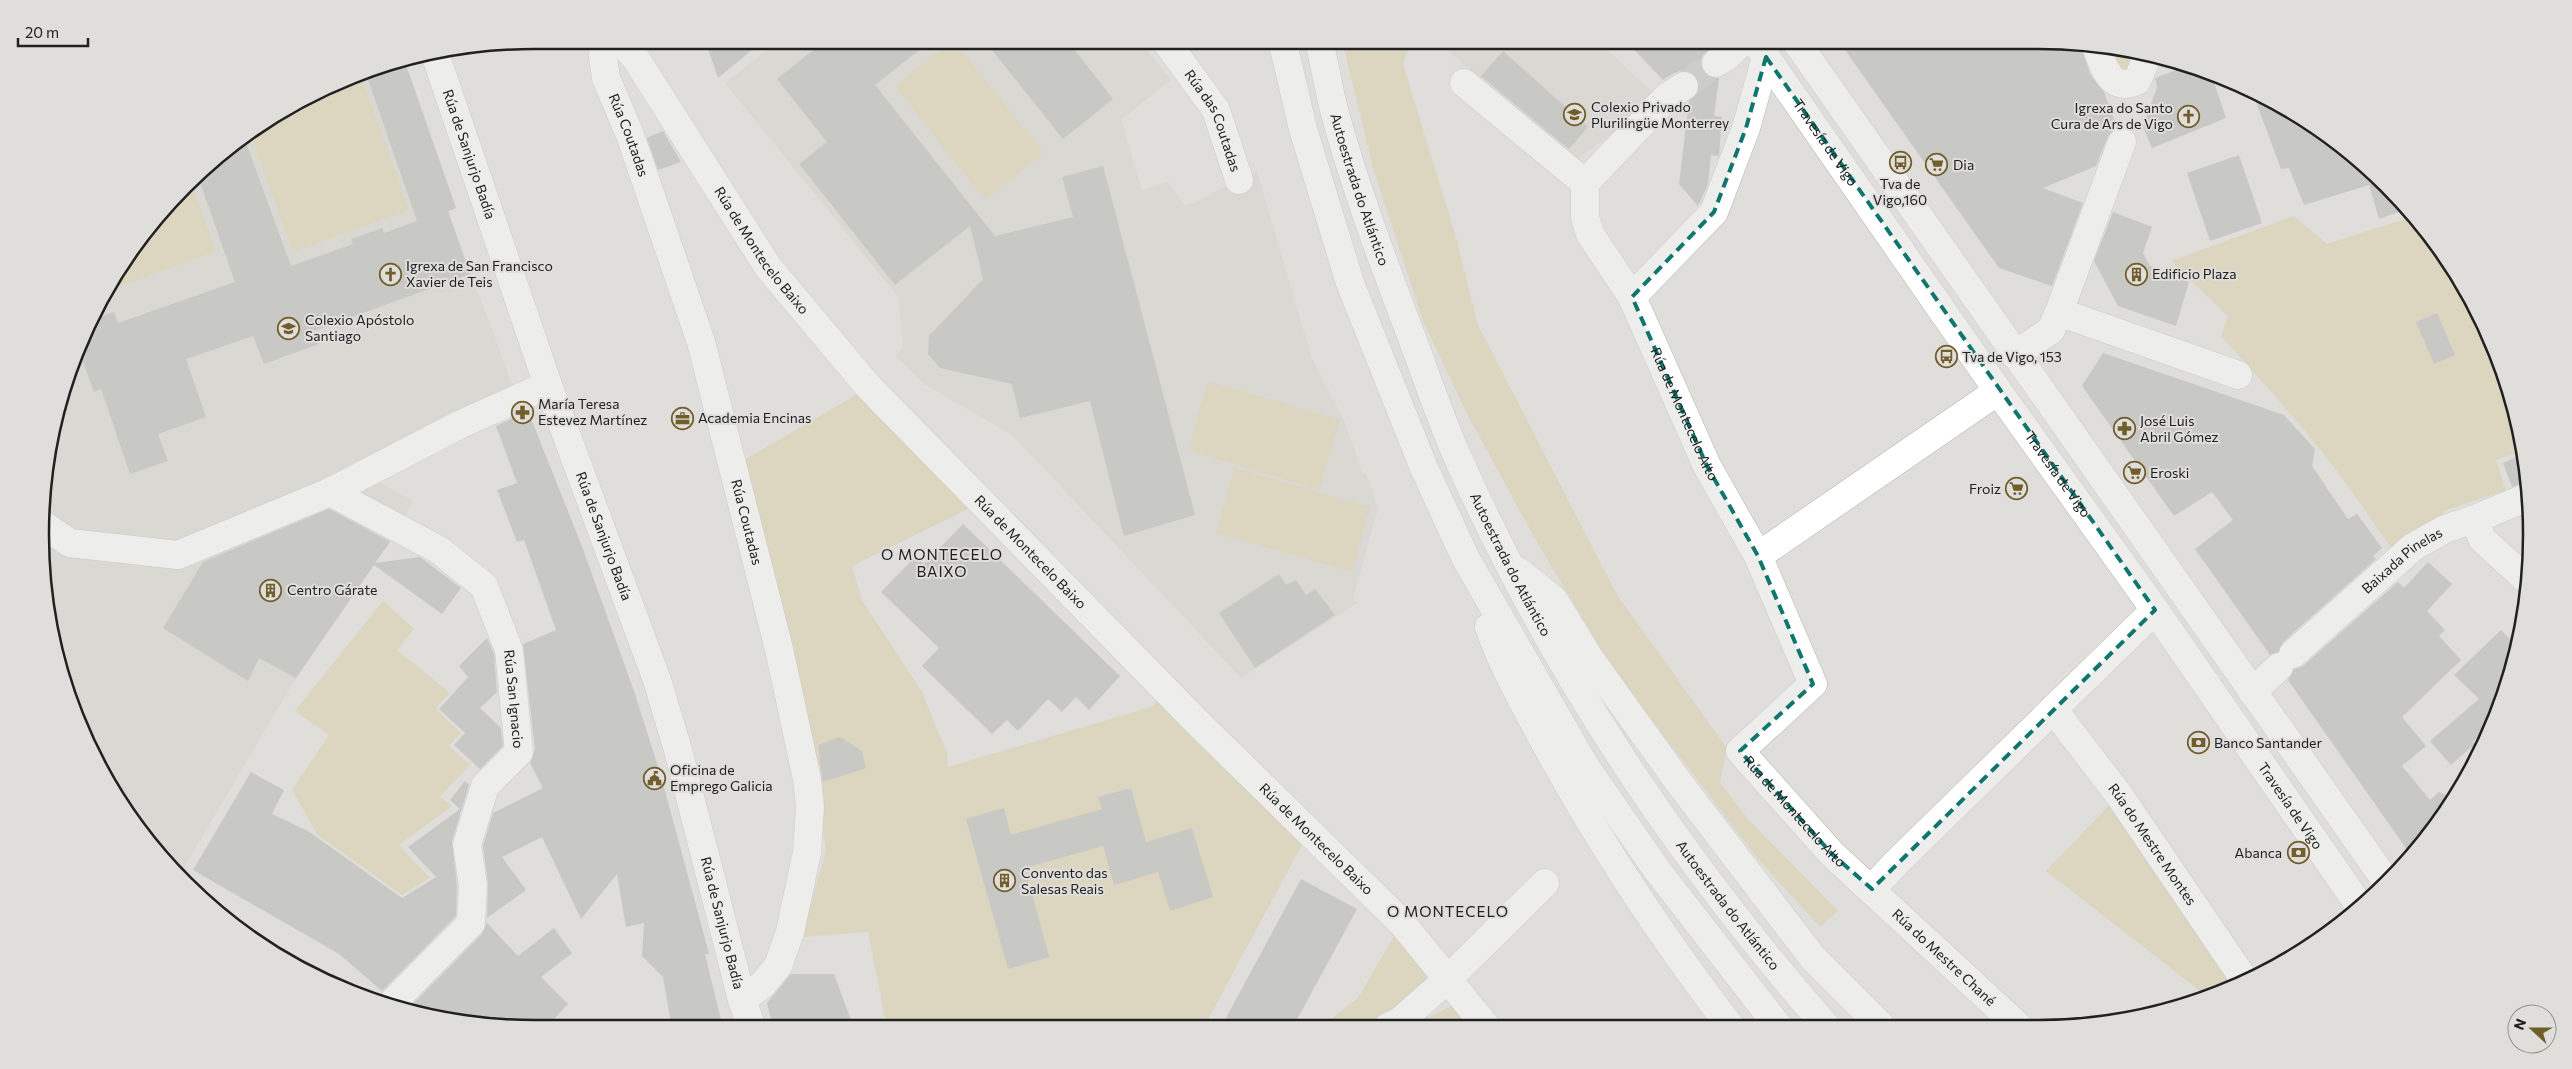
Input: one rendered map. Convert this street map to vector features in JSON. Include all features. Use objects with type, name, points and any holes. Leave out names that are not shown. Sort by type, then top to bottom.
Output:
[{"type":"main road","name":"Rúa Coutadas","points":[[605,49],[603,62],[606,78],[630,135],[701,342],[779,649],[807,779],[810,806],[807,852],[790,932],[778,966],[762,985],[742,1000]]},
{"type":"main road","name":"Rúa de Montecelo Baixo","points":[[628,49],[636,59],[768,267],[867,385],[1196,722],[1402,922],[1481,1020]]},
{"type":"main road","name":"Rúa das Coutadas","points":[[1172,49],[1216,110],[1239,180]]},
{"type":"main road","points":[[1284,49],[1303,129],[1350,283],[1424,468],[1466,559],[1585,766],[1657,870],[1773,1020]]},
{"type":"main road","name":"Autoestrada do Atlántico","points":[[1321,49],[1336,117],[1387,272],[1456,455],[1538,620],[1602,726],[1682,846],[1782,976],[1820,1020]]},
{"type":"main road","points":[[1716,63],[1734,49]]},
{"type":"main road","points":[[1632,297],[1714,212],[1746,128],[1760,49]]},
{"type":"main road","name":"Travesía de Vigo","points":[[1761,49],[1998,391],[2155,610],[2356,901]]},
{"type":"main road","points":[[1801,49],[2383,876]]},
{"type":"main road","points":[[2100,53],[2110,78],[2117,84],[2126,86],[2137,82],[2146,61]]},
{"type":"main road","name":"Rúa de Sanjurjo Badía","points":[[437,59],[548,385],[657,680],[678,750],[742,1000],[749,1020]]},
{"type":"main road","points":[[1464,83],[1585,183],[1668,96],[1684,86]]},
{"type":"main road","points":[[2015,354],[2051,330],[2122,142]]},
{"type":"main road","name":"Rúa de Montecelo Alto","points":[[1585,183],[1586,217],[1590,234],[1632,297],[1707,466],[1758,556],[1813,684],[1740,751],[1832,854],[1872,889]]},
{"type":"main road","points":[[2059,312],[2238,375]]},
{"type":"main road","points":[[49,529],[70,543],[178,555],[330,492],[461,424],[548,385]]},
{"type":"main road","points":[[1758,556],[1998,391]]},
{"type":"main road","name":"Rúa San Ignacio","points":[[330,492],[439,550],[484,586],[509,650],[520,752],[485,786],[467,845],[474,885],[471,923],[395,1000]]},
{"type":"main road","name":"Baixada Pinelas","points":[[2252,692],[2414,547],[2445,529],[2522,499]]},
{"type":"main road","points":[[2475,519],[2482,539],[2521,575]]},
{"type":"main road","points":[[1466,559],[1500,659],[1561,772],[1636,897],[1726,1020]]},
{"type":"main road","points":[[1510,564],[1554,600],[1600,674],[1680,784],[1813,958],[1875,1020]]},
{"type":"main road","points":[[1872,889],[2155,610]]},
{"type":"main road","name":"Rúa do Mestre Montes","points":[[2053,709],[2118,795],[2241,975]]},
{"type":"main road","points":[[1401,1020],[1448,979],[1545,884]]},
{"type":"main road","name":"Rúa do Mestre Chané","points":[[1872,889],[2013,1020]]},
{"type":"highlighted area","points":[[1766,57],[2155,610],[1872,889],[1832,854],[1740,751],[1813,684],[1758,556],[1707,466],[1632,297],[1714,212],[1746,128]]},
{"type":"shaded area","points":[[768,49],[1146,49],[1171,80],[1121,120],[1142,190],[1168,182],[1185,205],[1194,203],[1257,171],[1311,356],[1344,420],[1363,473],[1366,473],[1378,509],[1353,599],[1359,602],[1241,678],[1012,435],[924,384],[895,355],[903,347],[898,297],[725,83]]},
{"type":"shaded area","points":[[942,49],[960,49],[1044,153],[985,200],[895,86]]},
{"type":"shaded area","points":[[1344,49],[1408,49],[1403,64],[1456,237],[1478,325],[1617,595],[1727,748],[1720,783],[1748,819],[1838,911],[1820,927],[1758,859],[1615,672],[1538,544],[1466,412],[1423,321],[1373,168]]},
{"type":"shaded area","name":"Colexio Privado Plurilingüe Monterrey","points":[[1446,49],[1607,49],[1653,93],[1607,138],[1572,162]]},
{"type":"shaded area","points":[[2109,54],[2136,59],[2122,76]]},
{"type":"shaded area","name":"Colexio Apóstolo Santiago","points":[[406,66],[456,208],[448,212],[515,392],[357,470],[413,501],[391,540],[296,678],[183,869],[149,830],[114,777],[86,720],[65,660],[53,598],[50,566],[50,503],[58,440],[75,378],[99,320],[131,265],[169,214],[214,169],[239,149],[292,114],[349,86]]},
{"type":"shaded area","points":[[363,81],[409,210],[293,252],[252,140],[292,114],[320,99]]},
{"type":"shaded area","points":[[193,189],[216,251],[117,287],[149,239],[169,214]]},
{"type":"shaded area","points":[[2294,216],[2327,244],[2407,218],[2423,239],[2458,292],[2473,320],[2497,378],[2507,409],[2516,453],[2496,460],[2506,490],[2443,511],[2445,521],[2394,551],[2322,453],[2280,402],[2221,336],[2228,317],[2171,261]]},
{"type":"shaded area","points":[[1208,381],[1340,420],[1319,490],[1188,450]]},
{"type":"shaded area","points":[[861,392],[972,507],[852,566],[862,600],[922,692],[947,753],[948,767],[1151,707],[1161,698],[1305,839],[1208,1020],[885,1020],[868,932],[802,937],[826,850],[806,712],[744,460]]},
{"type":"shaded area","points":[[1234,468],[1370,507],[1352,572],[1216,533]]},
{"type":"shaded area","points":[[383,601],[414,629],[397,650],[450,693],[435,709],[461,733],[449,746],[470,765],[440,797],[452,806],[399,845],[430,878],[402,895],[318,835],[292,790],[329,735],[295,711]]},
{"type":"shaded area","points":[[2119,795],[2241,975],[2201,991],[2046,871]]},
{"type":"shaded area","points":[[1397,931],[1437,978],[1402,1010],[1378,1020],[1330,1020],[1358,998]]},
{"type":"shaded area","points":[[1458,1003],[1471,1020],[1423,1020]]},
{"type":"building","points":[[708,49],[753,49],[718,78]]},
{"type":"building","points":[[815,49],[921,49],[875,85],[995,236],[1073,217],[1062,177],[1103,166],[1195,515],[1124,536],[1090,401],[1020,418],[1012,384],[940,368],[928,354],[929,336],[983,279],[970,226],[895,285],[799,164],[827,142],[777,79]]},
{"type":"building","points":[[991,49],[1074,49],[1113,99],[1063,139]]},
{"type":"building","points":[[1634,49],[1710,49],[1703,55],[1700,64],[1708,76],[1719,78],[1714,116],[1722,117],[1719,156],[1711,155],[1708,184],[1698,206],[1679,184],[1689,101],[1698,93],[1700,85],[1692,72],[1683,70],[1663,80]]},
{"type":"building","points":[[1844,49],[2038,49],[2083,51],[2090,74],[2104,92],[2117,128],[2108,136],[2096,166],[2043,188],[2083,203],[2052,286],[1999,268]]},
{"type":"building","points":[[1503,51],[1588,127],[1569,149],[1481,76]]},
{"type":"building","points":[[406,66],[456,208],[448,211],[470,274],[314,331],[319,344],[264,364],[253,336],[186,359],[206,417],[158,434],[168,461],[130,474],[101,389],[94,392],[82,359],[101,317],[114,312],[118,323],[235,282],[200,182],[214,169],[246,144],[291,266],[353,244],[351,239],[382,228],[384,233],[417,221],[368,79]]},
{"type":"building","name":"Igrexa do Santo Cura de Ars de Vigo","points":[[2177,70],[2214,83],[2226,118],[2152,148],[2143,127],[2157,87],[2155,78]]},
{"type":"building","points":[[2256,101],[2280,114],[2333,149],[2358,169],[2400,211],[2379,219],[2369,185],[2304,205],[2289,168],[2281,169]]},
{"type":"building","points":[[663,131],[681,162],[658,170],[647,138]]},
{"type":"building","points":[[2239,155],[2262,223],[2210,241],[2187,173]]},
{"type":"building","name":"Edificio Plaza","points":[[2113,212],[2152,227],[2143,253],[2150,266],[2189,282],[2176,326],[2118,306],[2094,261]]},
{"type":"building","points":[[2437,313],[2455,355],[2434,364],[2416,322]]},
{"type":"building","points":[[2103,353],[2284,415],[2315,449],[2312,466],[2348,519],[2357,514],[2382,548],[2373,556],[2376,559],[2283,642],[2278,652],[2270,655],[2195,549],[2233,520],[2212,492],[2174,516],[2082,386]]},
{"type":"building","points":[[528,411],[583,549],[634,691],[661,776],[709,954],[705,954],[721,1020],[670,1020],[663,977],[642,956],[644,923],[626,927],[617,874],[581,919],[542,837],[502,857],[526,890],[487,918],[488,883],[483,846],[493,813],[543,788],[530,763],[535,750],[523,644],[556,630],[524,540],[517,542],[497,490],[517,483],[496,426]]},
{"type":"building","points":[[2517,457],[2520,484],[2512,487],[2503,463]]},
{"type":"building","name":"Centro Gárate","points":[[329,509],[390,542],[375,563],[420,557],[461,588],[442,614],[374,565],[296,678],[259,658],[248,681],[163,628],[203,562]]},
{"type":"building","points":[[963,524],[1120,676],[1089,710],[1076,697],[1062,712],[1048,699],[1018,731],[1007,720],[992,734],[922,666],[939,648],[881,592],[916,556],[924,564]]},
{"type":"building","points":[[2428,562],[2452,584],[2427,611],[2445,630],[2439,636],[2461,660],[2402,717],[2426,746],[2402,766],[2430,800],[2439,792],[2447,795],[2407,850],[2288,680],[2294,669],[2303,666],[2398,582],[2404,588]]},
{"type":"building","points":[[1279,574],[1286,585],[1296,580],[1306,595],[1315,589],[1335,615],[1255,668],[1219,613]]},
{"type":"building","points":[[2501,630],[2511,640],[2497,691],[2478,737],[2473,742],[2475,744],[2451,765],[2430,741],[2479,699],[2454,675]]},
{"type":"building","points":[[487,638],[494,654],[497,692],[480,708],[501,728],[503,746],[480,769],[454,745],[465,733],[439,709],[468,677],[459,666]]},
{"type":"building","points":[[840,737],[862,751],[866,768],[823,782],[818,745]]},
{"type":"building","points":[[251,772],[284,790],[272,814],[308,831],[402,898],[436,877],[408,847],[460,809],[450,800],[465,781],[469,785],[452,841],[457,886],[456,916],[382,991],[339,954],[193,870]]},
{"type":"building","name":"Convento das Salesas Reais","points":[[1131,788],[1146,842],[1192,828],[1213,897],[1170,911],[1158,872],[1114,885],[1103,846],[1025,868],[1049,957],[1008,969],[966,819],[1004,808],[1011,835],[1102,809],[1098,797]]},
{"type":"building","points":[[1301,879],[1357,909],[1297,1020],[1225,1020]]},
{"type":"building","points":[[487,923],[518,956],[554,928],[572,953],[541,977],[568,1004],[553,1020],[471,1016],[412,1005],[482,934]]},
{"type":"building","points":[[791,974],[834,974],[851,1020],[771,1020],[767,1003]]},
{"type":"tunnel","points":[[1684,86],[1716,63]]},
{"type":"place","name":"Colexio Privado Plurilingüe Monterrey","points":[[1575,115]]},
{"type":"place","name":"Igrexa do Santo Cura de Ars de Vigo","points":[[2189,116]]},
{"type":"place","name":"Tva de Vigo,160","points":[[1900,162]]},
{"type":"place","name":"Dia","points":[[1937,165]]},
{"type":"place","name":"Igrexa de San Francisco Xavier de Teis","points":[[390,274]]},
{"type":"place","name":"Edificio Plaza","points":[[2136,274]]},
{"type":"place","name":"Colexio Apóstolo Santiago","points":[[289,328]]},
{"type":"place","name":"Tva de Vigo, 153","points":[[1946,357]]},
{"type":"place","name":"María Teresa Estevez Martínez","points":[[522,412]]},
{"type":"place","name":"Academia Encinas","points":[[682,418]]},
{"type":"place","name":"José Luis Abril Gómez","points":[[2124,429]]},
{"type":"place","name":"Eroski","points":[[2134,473]]},
{"type":"place","name":"Froiz","points":[[2017,489]]},
{"type":"place","name":"Centro Gárate","points":[[271,590]]},
{"type":"place","name":"Banco Santander","points":[[2198,743]]},
{"type":"place","name":"Oficina de Emprego Galicia","points":[[654,778]]},
{"type":"place","name":"Abanca","points":[[2298,853]]},
{"type":"place","name":"Convento das Salesas Reais","points":[[1005,881]]},
{"type":"district","name":"O MONTECELO BAIXO","points":[[942,564]]},
{"type":"district","name":"O MONTECELO","points":[[1448,912]]}]
